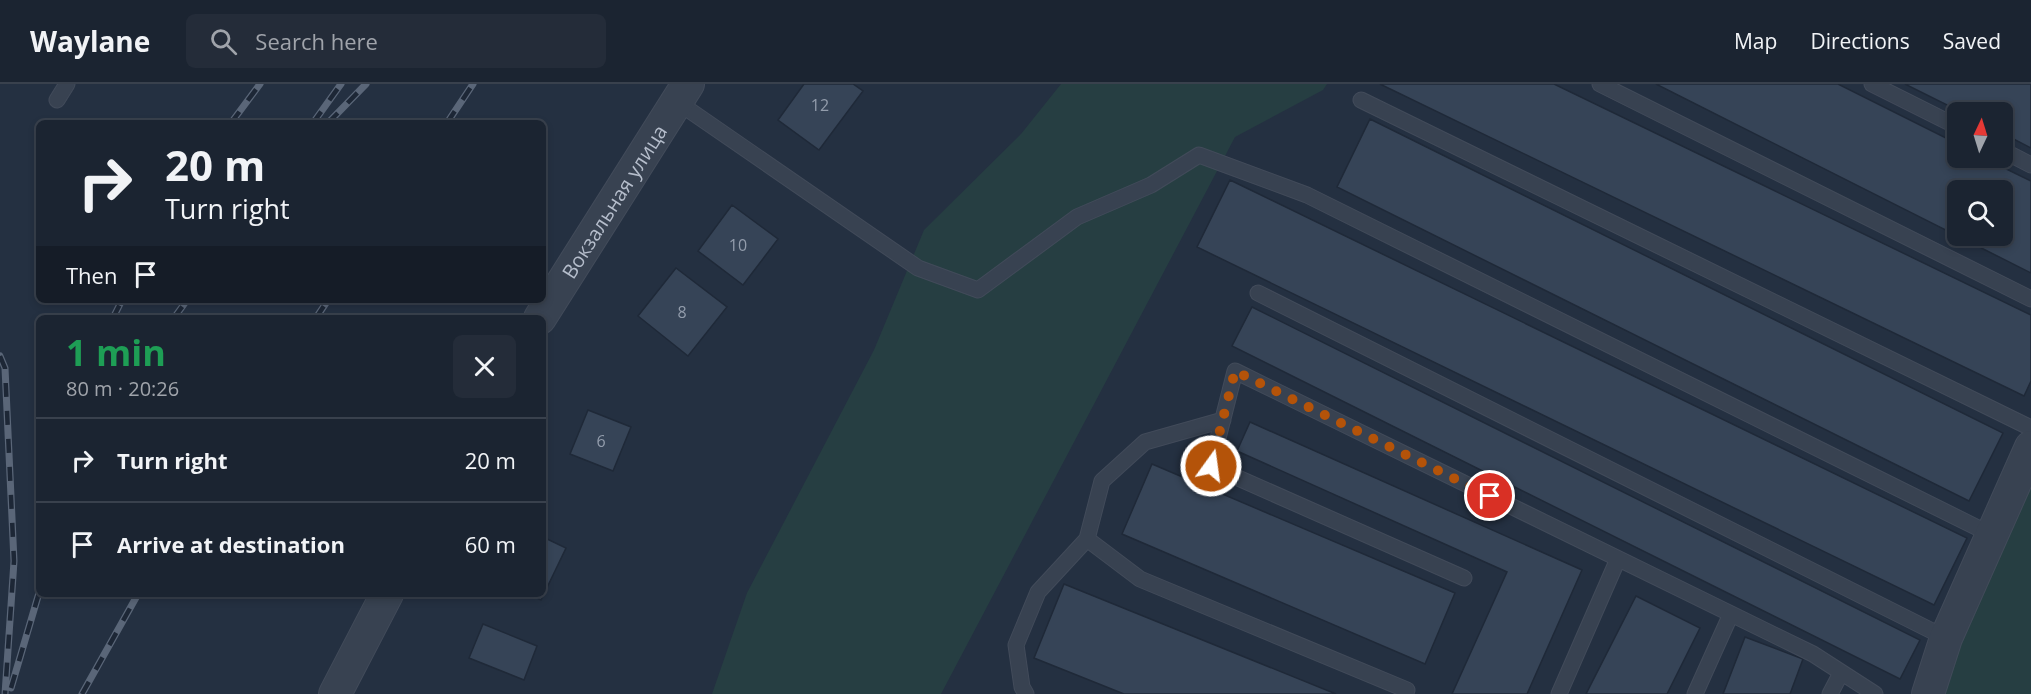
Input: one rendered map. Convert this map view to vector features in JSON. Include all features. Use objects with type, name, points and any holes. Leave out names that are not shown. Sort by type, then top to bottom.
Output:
[{"type":"street","name":"Вокзальная улица","points":[[542,315],[682,92]]},
{"type":"street","points":[[1928,694],[1947,638],[2031,447]]},
{"type":"street","points":[[335,694],[385,597]]},
{"type":"lane","points":[[57,100],[67,84]]},
{"type":"lane","points":[[1600,84],[2031,299]]},
{"type":"lane","points":[[1872,84],[1947,122]]},
{"type":"lane","points":[[682,92],[918,268],[978,290],[1077,217],[1150,185],[1199,155],[1307,195],[1992,535]]},
{"type":"lane","points":[[1361,100],[2031,428]]},
{"type":"lane","points":[[2013,156],[2031,165]]},
{"type":"lane","points":[[1258,293],[1947,638]]},
{"type":"lane","points":[[1464,578],[1211,466],[1235,371],[1813,654],[1875,694]]},
{"type":"lane","points":[[1026,694],[1022,687],[1016,645],[1038,592],[1087,540],[1102,481],[1145,442],[1223,420]]},
{"type":"lane","points":[[1087,540],[1140,579],[1407,690]]},
{"type":"lane","points":[[1559,694],[1618,559]]},
{"type":"lane","points":[[1695,694],[1731,614]]},
{"type":"lane","points":[[1830,694],[1841,673]]},
{"type":"green space","points":[[1061,84],[1327,84],[1323,90],[1235,137],[941,694],[712,694],[747,593],[874,350],[924,230],[1021,134]]},
{"type":"green space","points":[[2031,423],[2031,694],[1916,694]]},
{"type":"building","points":[[804,84],[853,84],[863,91],[819,150],[778,120]]},
{"type":"building","points":[[1380,84],[1554,84],[2031,315],[2031,381],[2024,396]]},
{"type":"building","points":[[1656,84],[1838,84],[1947,138],[1947,168],[2004,168],[2031,181],[2031,273],[1977,246],[2013,246],[2013,180],[1947,180],[1947,231]]},
{"type":"building","points":[[1905,84],[2031,84],[2031,148],[2013,139],[2013,102],[1947,102],[1947,105]]},
{"type":"building","points":[[1370,119],[2003,433],[1969,501],[1337,187]]},
{"type":"building","points":[[1230,180],[1967,538],[1934,605],[1197,247]]},
{"type":"building","points":[[732,205],[778,239],[743,285],[698,251]]},
{"type":"building","points":[[676,268],[727,307],[688,356],[638,316]]},
{"type":"building","points":[[1252,307],[1920,640],[1900,679],[1232,346]]},
{"type":"building","points":[[588,410],[631,427],[613,471],[570,454]]},
{"type":"building","points":[[1250,422],[1582,570],[1527,694],[1452,694],[1507,572],[1237,451]]},
{"type":"building","points":[[1152,464],[1455,593],[1425,664],[1122,534]]},
{"type":"building","points":[[546,538],[566,548],[546,590]]},
{"type":"building","points":[[1064,584],[1336,694],[1124,694],[1034,658]]},
{"type":"building","points":[[1636,596],[1700,628],[1667,694],[1586,694]]},
{"type":"building","points":[[483,624],[537,646],[524,680],[469,658]]},
{"type":"building","points":[[1745,637],[1803,659],[1790,694],[1723,694]]},
{"type":"railway","points":[[233,120],[260,84]]},
{"type":"railway","points":[[315,120],[341,84]]},
{"type":"railway","points":[[331,120],[366,84]]},
{"type":"railway","points":[[449,120],[473,84]]},
{"type":"railway","points":[[114,315],[120,303]]},
{"type":"railway","points":[[176,315],[185,303]]},
{"type":"railway","points":[[318,315],[326,303]]},
{"type":"railway","points":[[0,356],[5,368],[14,561],[5,694]]},
{"type":"railway","points":[[11,688],[38,597]]},
{"type":"railway","points":[[82,694],[136,597]]},
{"type":"route","points":[[1211,466],[1235,371],[1490,496]]}]
